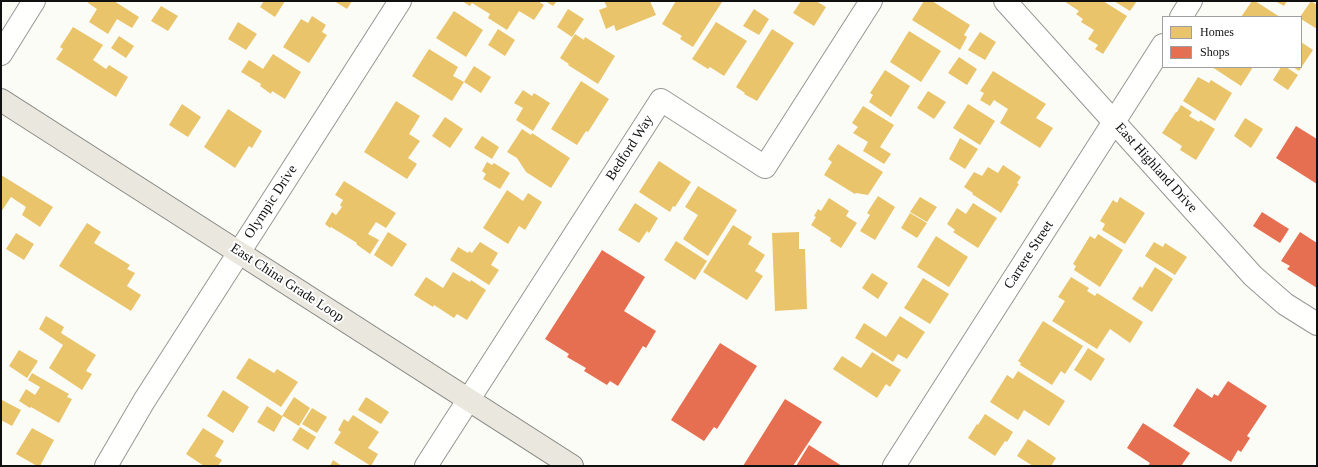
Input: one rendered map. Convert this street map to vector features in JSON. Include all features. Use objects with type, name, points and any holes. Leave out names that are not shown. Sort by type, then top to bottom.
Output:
[{"type":"main road","name":"East China Grade Loop","points":[[1,100],[572,466]]},
{"type":"street","points":[[1,54],[34,1]]},
{"type":"street","name":"Olympic Drive","points":[[106,466],[144,401],[400,1]]},
{"type":"street","name":"Bedford Way","points":[[426,466],[661,100],[765,167],[871,1]]},
{"type":"street","name":"East Highland Drive","points":[[1004,1],[1253,276],[1285,304],[1317,324]]},
{"type":"street","points":[[1182,16],[1191,1]]},
{"type":"street","name":"Carrere Street","points":[[894,466],[1162,47]]},
{"type":"building: Homes","points":[[89,1],[114,1],[139,17],[132,28],[117,19],[108,34],[89,22],[97,9],[88,3]]},
{"type":"building: Homes","points":[[264,1],[285,1],[275,17],[260,7]]},
{"type":"building: Homes","points":[[334,1],[352,1],[347,9]]},
{"type":"building: Homes","points":[[462,1],[538,1],[544,5],[534,20],[519,11],[507,30],[488,18],[490,14],[472,3],[470,6]]},
{"type":"building: Homes","points":[[545,1],[557,1],[553,6]]},
{"type":"building: Homes","points":[[604,1],[650,1],[656,15],[616,31],[614,25],[606,29],[599,10],[607,7]]},
{"type":"building: Homes","points":[[676,1],[722,2],[693,47],[680,39],[682,36],[662,24]]},
{"type":"building: Homes","points":[[801,1],[816,1],[826,7],[814,26],[793,13]]},
{"type":"building: Homes","points":[[924,1],[932,1],[970,25],[964,35],[967,37],[960,50],[912,20]]},
{"type":"building: Homes","points":[[1064,1],[1103,1],[1127,16],[1103,54],[1095,49],[1098,45],[1088,39],[1094,30],[1081,22],[1083,19],[1076,14],[1079,11]]},
{"type":"building: Homes","points":[[1114,1],[1137,1],[1130,11]]},
{"type":"building: Homes","points":[[1252,1],[1255,1],[1278,16],[1242,16]]},
{"type":"building: Homes","points":[[1275,1],[1287,1],[1284,6]]},
{"type":"building: Homes","points":[[1311,1],[1317,5],[1317,29],[1302,20],[1302,16],[1301,16]]},
{"type":"building: Homes","points":[[161,6],[178,16],[168,31],[151,21]]},
{"type":"building: Homes","points":[[568,9],[584,19],[572,37],[557,27]]},
{"type":"building: Homes","points":[[754,9],[769,19],[759,35],[743,26]]},
{"type":"building: Homes","points":[[454,11],[483,30],[466,57],[436,38]]},
{"type":"building: Homes","points":[[312,16],[326,25],[322,32],[327,35],[309,63],[283,47],[301,19],[308,23]]},
{"type":"building: Homes","points":[[238,22],[257,34],[246,50],[228,39]]},
{"type":"building: Homes","points":[[716,22],[747,41],[724,76],[710,67],[708,69],[692,59]]},
{"type":"building: Homes","points":[[73,27],[103,45],[93,60],[106,69],[109,65],[128,77],[116,97],[56,59],[63,49],[60,47]]},
{"type":"building: Homes","points":[[498,29],[515,40],[505,56],[488,45]]},
{"type":"building: Homes","points":[[772,29],[794,43],[757,101],[744,94],[745,93],[736,87]]},
{"type":"building: Homes","points":[[909,31],[941,51],[921,82],[890,62]]},
{"type":"building: Homes","points":[[980,32],[996,42],[985,60],[968,50]]},
{"type":"building: Homes","points":[[575,34],[584,40],[585,37],[615,56],[598,84],[568,65],[569,64],[560,58]]},
{"type":"building: Homes","points":[[119,36],[134,46],[126,58],[111,48]]},
{"type":"building: Homes","points":[[1302,43],[1313,50],[1302,66]]},
{"type":"building: Homes","points":[[429,49],[458,67],[453,76],[464,82],[452,101],[412,76]]},
{"type":"building: Homes","points":[[273,54],[301,72],[285,99],[272,91],[271,94],[260,86],[261,84],[241,72],[249,60],[263,69]]},
{"type":"building: Homes","points":[[959,57],[977,69],[967,85],[948,73]]},
{"type":"building: Homes","points":[[474,66],[491,77],[481,93],[464,82]]},
{"type":"building: Homes","points":[[1214,68],[1252,68],[1241,86]]},
{"type":"building: Homes","points":[[1280,68],[1288,68],[1298,75],[1288,90],[1273,80]]},
{"type":"building: Homes","points":[[885,70],[910,86],[891,117],[869,102],[873,95],[870,93]]},
{"type":"building: Homes","points":[[993,71],[1046,104],[1036,118],[1053,128],[1040,148],[1000,123],[1008,109],[994,100],[990,106],[980,100],[984,93],[980,91]]},
{"type":"building: Homes","points":[[1198,77],[1209,83],[1211,80],[1232,93],[1215,121],[1183,101]]},
{"type":"building: Homes","points":[[581,81],[609,99],[588,132],[586,131],[577,145],[551,129]]},
{"type":"building: Homes","points":[[523,90],[532,96],[534,93],[550,103],[533,131],[516,120],[523,108],[514,103]]},
{"type":"building: Homes","points":[[928,91],[946,102],[934,119],[917,108]]},
{"type":"building: Homes","points":[[396,101],[420,116],[409,134],[420,141],[408,158],[417,164],[407,179],[364,152]]},
{"type":"building: Homes","points":[[182,104],[201,117],[188,137],[169,125]]},
{"type":"building: Homes","points":[[968,104],[995,121],[980,145],[953,128]]},
{"type":"building: Homes","points":[[1181,105],[1192,112],[1189,116],[1199,122],[1200,120],[1215,129],[1196,160],[1180,150],[1182,146],[1162,133]]},
{"type":"building: Homes","points":[[863,106],[894,125],[880,147],[891,154],[884,164],[863,151],[868,142],[853,133],[858,127],[852,123]]},
{"type":"building: Homes","points":[[228,109],[262,131],[252,148],[249,146],[235,168],[204,147]]},
{"type":"building: Homes","points":[[445,117],[463,129],[450,148],[432,136]]},
{"type":"building: Homes","points":[[1245,118],[1263,129],[1251,148],[1234,136]]},
{"type":"building: Homes","points":[[522,129],[531,135],[532,133],[570,158],[551,188],[526,172],[517,158],[507,152]]},
{"type":"building: Homes","points":[[482,136],[499,147],[492,159],[474,148]]},
{"type":"building: Homes","points":[[960,138],[978,149],[965,169],[949,159]]},
{"type":"building: Homes","points":[[838,144],[883,172],[868,195],[855,194],[824,175],[832,162],[828,159]]},
{"type":"building: Homes","points":[[659,161],[691,182],[675,207],[673,206],[670,212],[639,192]]},
{"type":"building: Homes","points":[[487,162],[492,165],[494,163],[510,173],[500,189],[483,179],[486,174],[482,171]]},
{"type":"building: Homes","points":[[1003,165],[1021,177],[1017,183],[1019,184],[1001,213],[964,187],[974,172],[982,176],[988,167],[998,173]]},
{"type":"building: Homes","points":[[1,175],[53,207],[40,227],[22,215],[26,207],[11,197],[1,212]]},
{"type":"building: Homes","points":[[344,181],[396,213],[386,228],[376,222],[368,234],[379,240],[370,254],[356,244],[357,243],[325,224],[332,212],[336,215],[342,207],[340,205],[343,200],[335,195]]},
{"type":"building: Homes","points":[[698,186],[737,210],[708,256],[683,239],[698,215],[685,207]]},
{"type":"building: Homes","points":[[507,190],[523,201],[528,193],[542,202],[525,230],[519,226],[508,244],[483,228]]},
{"type":"building: Homes","points":[[878,196],[895,207],[875,240],[860,231],[870,215],[867,213]]},
{"type":"building: Homes","points":[[920,197],[937,207],[927,222],[910,212]]},
{"type":"building: Homes","points":[[1120,197],[1145,213],[1125,244],[1102,230],[1105,224],[1100,221],[1113,200],[1117,203]]},
{"type":"building: Homes","points":[[829,198],[849,211],[846,216],[857,223],[841,248],[830,241],[831,238],[811,225],[816,217],[814,216],[818,209],[821,211]]},
{"type":"building: Homes","points":[[635,203],[658,218],[649,233],[647,231],[639,243],[618,230]]},
{"type":"building: Homes","points":[[973,203],[997,218],[978,248],[953,232],[955,230],[947,224],[957,208],[966,214]]},
{"type":"building: Homes","points":[[910,213],[927,223],[917,238],[901,228]]},
{"type":"building: Homes","points":[[87,223],[101,232],[94,243],[130,265],[127,269],[135,273],[127,286],[141,295],[131,311],[59,266]]},
{"type":"building: Homes","points":[[733,225],[752,237],[748,244],[765,255],[755,271],[763,276],[747,300],[703,272]]},
{"type":"building: Homes","points":[[388,232],[407,244],[392,267],[374,255]]},
{"type":"building: Homes","points":[[799,232],[799,249],[805,249],[807,309],[775,311],[772,233]]},
{"type":"building: Homes","points":[[16,233],[34,244],[24,260],[6,249]]},
{"type":"building: Homes","points":[[1098,234],[1123,250],[1100,287],[1074,270],[1076,266],[1073,264],[1090,236],[1095,239]]},
{"type":"building: Homes","points":[[936,236],[968,257],[949,287],[917,267]]},
{"type":"building: Homes","points":[[676,241],[707,261],[695,280],[664,260]]},
{"type":"building: Homes","points":[[480,242],[498,253],[491,265],[499,270],[489,285],[450,260],[458,247],[468,253],[469,251],[472,253]]},
{"type":"building: Homes","points":[[1154,242],[1163,247],[1165,243],[1187,257],[1175,275],[1145,256]]},
{"type":"building: Homes","points":[[1155,267],[1173,279],[1152,312],[1132,299],[1140,286],[1142,288]]},
{"type":"building: Homes","points":[[453,272],[470,282],[471,280],[486,290],[467,320],[457,314],[454,318],[434,305],[433,307],[414,295],[426,277],[443,288]]},
{"type":"building: Homes","points":[[872,273],[888,283],[878,299],[862,288]]},
{"type":"building: Homes","points":[[1071,277],[1089,288],[1087,291],[1095,296],[1097,293],[1143,322],[1130,343],[1110,329],[1097,349],[1052,321],[1065,301],[1058,297]]},
{"type":"building: Homes","points":[[923,278],[949,294],[930,324],[904,308]]},
{"type":"building: Homes","points":[[46,316],[64,327],[61,333],[96,355],[86,371],[92,374],[82,390],[49,368],[63,345],[39,329]]},
{"type":"building: Homes","points":[[900,316],[925,332],[907,359],[898,354],[893,362],[855,338],[864,323],[886,337]]},
{"type":"building: Homes","points":[[1043,321],[1083,346],[1065,374],[1061,371],[1052,385],[1020,365],[1021,363],[1018,361]]},
{"type":"building: Homes","points":[[1088,348],[1105,359],[1091,381],[1074,370]]},
{"type":"building: Homes","points":[[19,350],[38,361],[27,378],[9,366]]},
{"type":"building: Homes","points":[[872,352],[901,370],[890,387],[886,384],[877,398],[833,369],[842,356],[861,368]]},
{"type":"building: Homes","points":[[249,358],[274,373],[277,369],[298,382],[281,407],[236,378]]},
{"type":"building: Homes","points":[[1018,371],[1065,401],[1049,426],[1024,410],[1018,420],[990,402],[1007,375],[1013,379]]},
{"type":"building: Homes","points":[[32,373],[69,394],[67,397],[72,399],[59,423],[19,401],[26,389],[35,395],[40,387],[28,380]]},
{"type":"building: Homes","points":[[223,390],[249,407],[233,433],[207,416]]},
{"type":"building: Homes","points":[[294,397],[310,408],[299,426],[283,416],[274,432],[257,422],[267,406],[282,416]]},
{"type":"building: Homes","points":[[366,397],[389,412],[381,424],[358,410]]},
{"type":"building: Homes","points":[[2,400],[21,410],[12,426],[1,420]]},
{"type":"building: Homes","points":[[312,408],[327,417],[317,433],[302,424]]},
{"type":"building: Homes","points":[[985,414],[1013,432],[995,456],[968,438]]},
{"type":"building: Homes","points":[[353,415],[379,432],[368,448],[378,454],[371,466],[334,443],[341,432],[338,430],[344,419],[348,422]]},
{"type":"building: Homes","points":[[300,427],[316,437],[308,450],[292,440]]},
{"type":"building: Homes","points":[[32,428],[54,440],[40,466],[37,466],[16,454]]},
{"type":"building: Homes","points":[[203,428],[224,441],[215,456],[222,460],[218,466],[204,466],[186,454]]},
{"type":"building: Homes","points":[[1028,439],[1056,458],[1051,466],[1033,466],[1017,456]]},
{"type":"building: Homes","points":[[333,460],[342,466],[330,466]]},
{"type":"building: Shops","points":[[1296,126],[1317,139],[1317,184],[1276,158]]},
{"type":"building: Shops","points":[[1262,212],[1289,229],[1280,243],[1253,226]]},
{"type":"building: Shops","points":[[1300,232],[1317,243],[1317,288],[1287,269],[1290,266],[1281,261]]},
{"type":"building: Shops","points":[[602,250],[645,277],[624,311],[656,331],[646,348],[643,346],[618,386],[610,381],[607,385],[584,371],[586,368],[567,357],[569,354],[545,339]]},
{"type":"building: Shops","points":[[720,343],[757,366],[717,429],[714,427],[704,441],[671,420]]},
{"type":"building: Shops","points":[[1228,381],[1267,406],[1247,436],[1250,438],[1241,452],[1238,450],[1231,462],[1173,426],[1197,388],[1212,398],[1214,394],[1218,396]]},
{"type":"building: Shops","points":[[785,399],[822,422],[793,466],[743,466]]},
{"type":"building: Shops","points":[[1143,423],[1190,453],[1181,466],[1148,466],[1150,463],[1127,448]]},
{"type":"building: Shops","points":[[809,445],[842,466],[796,466]]}]
